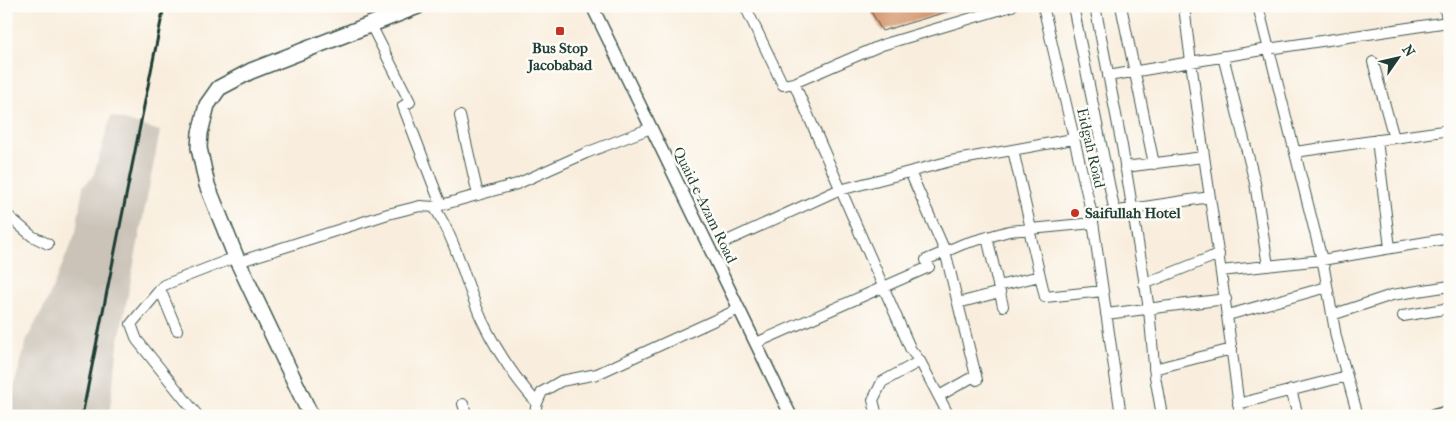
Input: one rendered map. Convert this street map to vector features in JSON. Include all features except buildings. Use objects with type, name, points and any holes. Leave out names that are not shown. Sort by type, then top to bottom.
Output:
[{"type":"main road","points":[[311,416],[237,259],[207,185],[199,148],[200,133],[207,105],[219,88],[251,71],[418,6]]},
{"type":"street","name":"Quaid-e-Azam Road","points":[[592,6],[756,343],[789,415]]},
{"type":"street","points":[[744,6],[783,85],[882,45],[1012,6]]},
{"type":"street","name":"Eidgah Road","points":[[1043,6],[1092,219],[1121,416]]},
{"type":"street","points":[[1073,6],[1115,213]]},
{"type":"street","points":[[1095,6],[1125,167],[1148,309],[1154,368],[1162,416]]},
{"type":"street","points":[[1121,6],[1154,164]]},
{"type":"street","points":[[1184,6],[1203,157],[1226,299],[1240,416]]},
{"type":"street","points":[[1258,6],[1322,260],[1332,314],[1358,416]]},
{"type":"street","points":[[1108,76],[1268,49],[1449,26],[1444,6]]},
{"type":"street","points":[[371,25],[410,102],[403,106],[437,206],[482,320],[508,368],[537,403]]},
{"type":"street","points":[[1223,56],[1255,183],[1268,266]]},
{"type":"street","points":[[1373,62],[1394,138]]},
{"type":"street","points":[[794,82],[882,288],[911,350],[920,361],[949,416]]},
{"type":"street","points":[[460,116],[478,195]]},
{"type":"street","points":[[198,416],[137,340],[131,324],[164,285],[237,259],[388,214],[420,206],[437,206],[517,184],[586,153],[650,128]]},
{"type":"street","points":[[1295,152],[1450,130]]},
{"type":"street","points":[[727,241],[841,190],[951,161],[1073,139]]},
{"type":"street","points":[[1377,140],[1390,248]]},
{"type":"street","points":[[1013,150],[1044,296],[1103,291]]},
{"type":"street","points":[[1125,167],[1203,157]]},
{"type":"street","points":[[910,172],[945,251],[976,377],[939,396]]},
{"type":"street","points":[[756,343],[930,267],[926,260],[945,251],[987,237],[1210,197]]},
{"type":"street","points":[[6,214],[32,236],[48,244]]},
{"type":"street","points":[[987,237],[1003,306]]},
{"type":"street","points":[[1221,271],[1322,260],[1450,238]]},
{"type":"street","points":[[1144,284],[1218,254]]},
{"type":"street","points":[[958,304],[1040,276]]},
{"type":"street","points":[[1332,314],[1392,295],[1450,286]]},
{"type":"street","points":[[1228,315],[1327,287]]},
{"type":"street","points":[[160,289],[177,330]]},
{"type":"street","points":[[1106,314],[1226,299]]},
{"type":"street","points":[[1403,316],[1450,308]]},
{"type":"street","points":[[534,416],[542,392],[562,381],[597,374],[739,309]]},
{"type":"street","points":[[1154,368],[1232,349]]},
{"type":"street","points":[[877,416],[874,400],[882,382],[920,361]]},
{"type":"street","points":[[1238,404],[1347,376]]},
{"type":"street","points":[[1291,390],[1298,416]]},
{"type":"street","points":[[463,404],[467,416]]},
{"type":"street","points":[[1433,416],[1447,413]]},
{"type":"shaded area","points":[[111,116],[160,131],[118,345],[109,416],[6,416],[27,339],[48,299],[76,232],[83,186],[93,177]]},
{"type":"railway","points":[[82,416],[164,6]]},
{"type":"place","name":"Bus Stop Jacobabad","points":[[560,31]]},
{"type":"place","name":"Saifullah Hotel","points":[[1075,213]]}]
